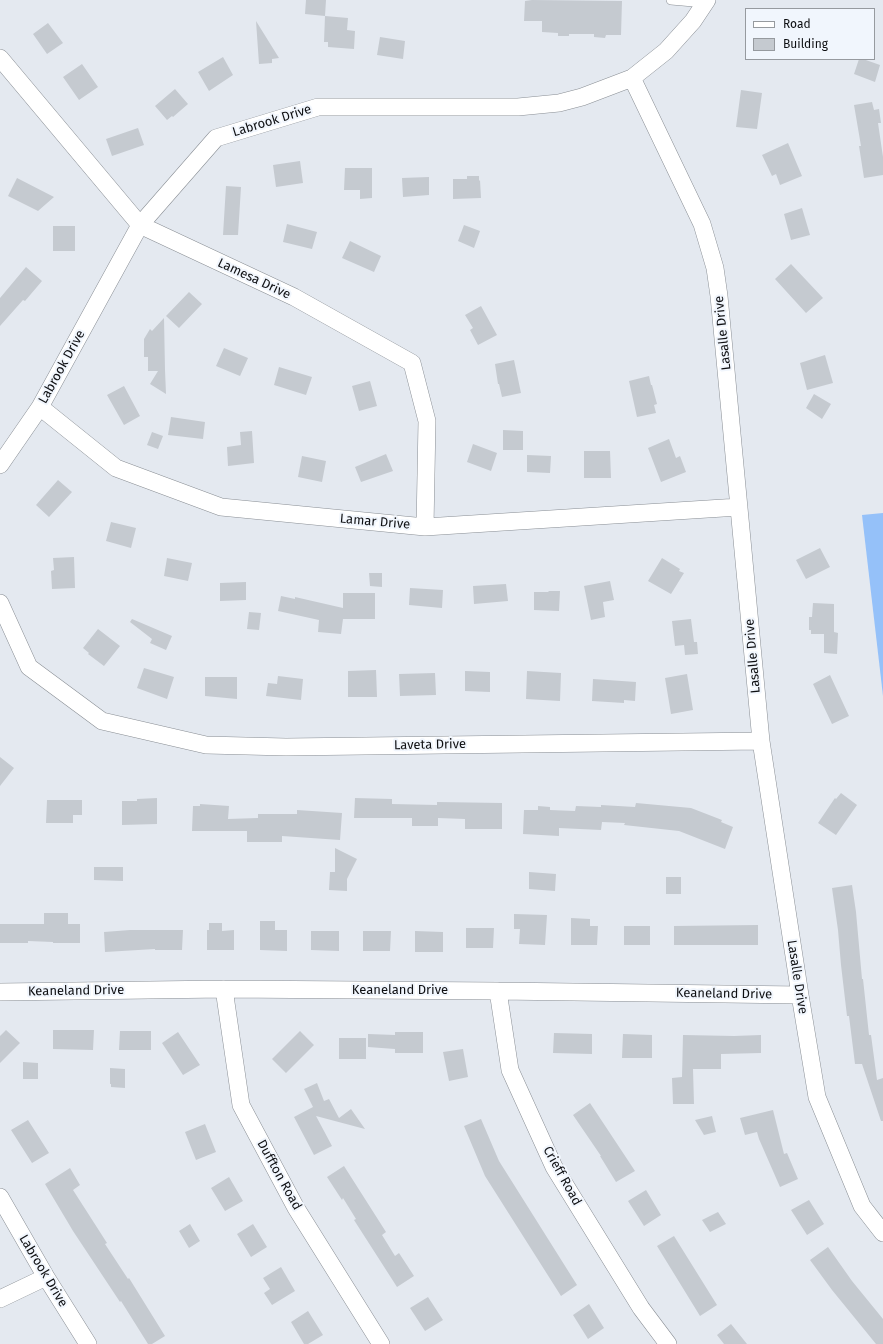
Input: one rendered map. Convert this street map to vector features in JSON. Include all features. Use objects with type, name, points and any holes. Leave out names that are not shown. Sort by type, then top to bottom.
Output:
[{"type":"street","name":"Labrook Drive","points":[[0,465],[40,407],[140,225],[216,138],[318,107],[518,107],[559,103],[582,97],[632,78],[666,51],[693,21],[706,1]]},
{"type":"street","name":"Lamesa Drive","points":[[0,58],[140,225],[294,297],[412,363],[427,421],[425,527]]},
{"type":"street","name":"Lasalle Drive","points":[[632,78],[702,224],[715,268],[720,304],[761,741],[817,1097],[862,1206],[883,1233]]},
{"type":"street","name":"Lamar Drive","points":[[40,407],[116,468],[221,507],[425,527],[739,507]]},
{"type":"street","name":"Laveta Drive","points":[[0,603],[29,667],[102,721],[206,745],[286,746],[761,741]]},
{"type":"street","name":"Keaneland Drive","points":[[0,992],[224,989],[800,995]]},
{"type":"street","name":"Duffton Road","points":[[224,989],[241,1105],[296,1208],[381,1344]]},
{"type":"street","name":"Crieff Road","points":[[498,991],[510,1070],[554,1168],[641,1308],[668,1344]]},
{"type":"street","name":"Labrook Drive","points":[[0,1197],[46,1277],[88,1344]]},
{"type":"street","points":[[0,1299],[46,1277]]},
{"type":"lane","points":[[671,0],[706,1]]},
{"type":"shaded area","points":[[883,513],[883,696],[862,515]]},
{"type":"building","points":[[306,0],[326,0],[325,16],[305,14]]},
{"type":"building","points":[[525,1],[622,1],[621,35],[606,35],[605,38],[594,37],[594,34],[569,34],[569,36],[558,36],[558,33],[542,32],[542,21],[524,21]]},
{"type":"building","points":[[325,16],[348,18],[347,30],[355,31],[354,49],[328,47],[328,42],[324,42]]},
{"type":"building","points":[[256,21],[279,58],[272,59],[272,63],[259,64]]},
{"type":"building","points":[[48,23],[63,43],[47,54],[33,34]]},
{"type":"building","points":[[380,37],[405,41],[403,59],[377,55]]},
{"type":"building","points":[[223,57],[233,75],[209,91],[198,72]]},
{"type":"building","points":[[859,60],[866,60],[880,65],[875,82],[854,74]]},
{"type":"building","points":[[82,64],[98,87],[79,100],[63,77]]},
{"type":"building","points":[[175,89],[188,104],[173,117],[172,116],[167,120],[155,106]]},
{"type":"building","points":[[741,90],[762,93],[757,129],[736,127]]},
{"type":"building","points":[[872,102],[874,110],[879,109],[881,123],[878,123],[883,157],[883,175],[864,178],[859,146],[861,146],[854,105]]},
{"type":"building","points":[[138,128],[144,145],[112,156],[106,139]]},
{"type":"building","points":[[788,143],[802,176],[780,185],[776,174],[772,176],[762,155]]},
{"type":"building","points":[[300,161],[303,183],[276,187],[273,165]]},
{"type":"building","points":[[345,168],[372,168],[372,198],[360,199],[360,190],[344,190]]},
{"type":"building","points":[[467,176],[479,176],[481,198],[453,199],[453,179],[467,179]]},
{"type":"building","points":[[429,177],[429,195],[403,197],[402,178]]},
{"type":"building","points":[[17,178],[54,197],[38,211],[8,196]]},
{"type":"building","points":[[226,186],[241,187],[238,235],[223,235]]},
{"type":"building","points":[[802,208],[810,235],[791,240],[784,214]]},
{"type":"building","points":[[287,224],[317,232],[312,249],[283,242]]},
{"type":"building","points":[[464,225],[480,231],[474,248],[458,241]]},
{"type":"building","points":[[53,226],[75,226],[75,251],[53,251]]},
{"type":"building","points":[[350,241],[381,256],[374,272],[342,258]]},
{"type":"building","points":[[791,264],[823,298],[806,313],[775,279]]},
{"type":"building","points":[[26,267],[42,281],[25,301],[23,300],[0,326],[0,298]]},
{"type":"building","points":[[189,292],[202,304],[179,328],[166,316]]},
{"type":"building","points":[[481,306],[497,335],[478,345],[470,330],[473,328],[465,315]]},
{"type":"building","points":[[164,318],[166,394],[150,384],[158,371],[148,371],[148,357],[144,357],[144,339],[150,329],[152,331]]},
{"type":"building","points":[[224,348],[248,358],[240,376],[216,366]]},
{"type":"building","points":[[825,355],[833,383],[807,390],[800,363]]},
{"type":"building","points":[[514,360],[521,393],[502,397],[498,384],[495,364]]},
{"type":"building","points":[[279,367],[312,377],[306,395],[274,385]]},
{"type":"building","points":[[649,376],[657,404],[654,405],[656,413],[637,417],[629,381]]},
{"type":"building","points":[[370,381],[377,406],[359,411],[352,386]]},
{"type":"building","points":[[124,386],[140,416],[124,425],[107,395]]},
{"type":"building","points":[[814,394],[831,404],[822,419],[806,408]]},
{"type":"building","points":[[171,417],[205,422],[203,439],[168,435]]},
{"type":"building","points":[[503,430],[523,431],[523,450],[503,450]]},
{"type":"building","points":[[252,431],[254,463],[228,466],[227,447],[241,445],[240,432]]},
{"type":"building","points":[[152,432],[163,436],[158,449],[147,445]]},
{"type":"building","points":[[669,439],[676,458],[680,456],[686,472],[661,482],[648,448]]},
{"type":"building","points":[[473,444],[497,453],[491,471],[467,462]]},
{"type":"building","points":[[584,451],[610,451],[611,478],[584,478]]},
{"type":"building","points":[[386,454],[393,471],[361,482],[355,467]]},
{"type":"building","points":[[527,455],[551,456],[550,473],[527,472]]},
{"type":"building","points":[[302,456],[326,461],[322,482],[298,477]]},
{"type":"building","points":[[58,480],[72,492],[49,517],[36,505]]},
{"type":"building","points":[[111,522],[136,528],[131,548],[106,541]]},
{"type":"building","points":[[820,548],[830,567],[806,579],[796,560]]},
{"type":"building","points":[[74,557],[75,588],[52,589],[51,571],[54,570],[53,558]]},
{"type":"building","points":[[167,558],[192,563],[188,581],[164,576]]},
{"type":"building","points":[[662,558],[684,573],[671,594],[648,581]]},
{"type":"building","points":[[369,573],[382,573],[382,587],[370,586]]},
{"type":"building","points":[[610,581],[614,600],[603,602],[605,617],[591,620],[584,586]]},
{"type":"building","points":[[246,582],[246,600],[220,601],[220,583]]},
{"type":"building","points":[[506,584],[508,601],[474,604],[473,586]]},
{"type":"building","points":[[410,588],[443,590],[442,608],[409,605]]},
{"type":"building","points":[[560,591],[559,611],[534,610],[534,592]]},
{"type":"building","points":[[343,593],[375,593],[375,619],[343,619],[341,634],[318,632],[319,620],[278,611],[281,596],[295,599],[295,597],[343,608]]},
{"type":"building","points":[[813,603],[834,604],[834,632],[838,633],[837,654],[824,653],[824,634],[811,634],[811,630],[809,630],[809,617],[812,617]]},
{"type":"building","points":[[249,612],[261,613],[259,630],[247,629]]},
{"type":"building","points":[[132,619],[172,636],[166,650],[150,643],[152,639],[130,622]]},
{"type":"building","points":[[691,619],[694,642],[697,642],[698,654],[685,655],[684,645],[675,646],[672,621]]},
{"type":"building","points":[[98,629],[120,646],[104,666],[88,654],[89,653],[83,648]]},
{"type":"building","points":[[144,668],[174,677],[167,699],[137,688]]},
{"type":"building","points":[[376,670],[377,697],[348,697],[348,671]]},
{"type":"building","points":[[465,671],[490,672],[490,692],[465,691]]},
{"type":"building","points":[[527,671],[561,673],[560,701],[526,699]]},
{"type":"building","points":[[435,673],[436,695],[400,696],[399,674]]},
{"type":"building","points":[[687,674],[693,710],[671,714],[665,678]]},
{"type":"building","points":[[830,675],[849,716],[832,724],[813,684]]},
{"type":"building","points":[[278,676],[303,679],[301,700],[266,696],[268,683],[277,684]]},
{"type":"building","points":[[205,677],[237,677],[237,699],[205,696]]},
{"type":"building","points":[[593,679],[636,682],[635,701],[624,700],[624,703],[592,701]]},
{"type":"building","points":[[0,757],[14,768],[0,786]]},
{"type":"building","points":[[841,793],[857,805],[836,835],[818,823],[835,798],[836,799]]},
{"type":"building","points":[[157,798],[157,824],[122,825],[122,801],[137,801],[137,799]]},
{"type":"building","points":[[355,798],[392,799],[392,804],[437,805],[437,802],[502,803],[502,829],[465,829],[465,819],[438,818],[438,826],[412,826],[412,818],[354,818]]},
{"type":"building","points":[[47,800],[82,800],[82,815],[73,815],[73,823],[46,823]]},
{"type":"building","points":[[636,803],[691,808],[722,820],[721,822],[733,827],[725,849],[679,831],[624,825],[625,823],[602,822],[601,830],[559,828],[559,836],[523,834],[524,810],[538,810],[538,806],[550,807],[550,810],[575,811],[576,806],[601,807],[601,805],[635,807]]},
{"type":"building","points":[[200,804],[229,806],[228,819],[258,818],[258,814],[297,814],[297,810],[342,813],[340,840],[282,836],[282,842],[247,842],[247,831],[192,831],[193,806],[200,806]]},
{"type":"building","points":[[335,848],[357,859],[347,879],[347,891],[329,890],[330,872],[335,872]]},
{"type":"building","points":[[94,867],[123,867],[123,881],[94,880]]},
{"type":"building","points":[[529,872],[556,874],[555,891],[529,889]]},
{"type":"building","points":[[666,877],[681,877],[681,894],[666,894]]},
{"type":"building","points":[[852,885],[869,1035],[871,1035],[877,1080],[883,1078],[883,1121],[881,1121],[862,1064],[855,1064],[849,1016],[847,1016],[832,888]]},
{"type":"building","points":[[44,913],[68,913],[68,924],[80,924],[80,943],[28,941],[28,943],[0,943],[0,924],[44,924]]},
{"type":"building","points":[[514,914],[547,915],[545,945],[519,944],[520,929],[514,929]]},
{"type":"building","points":[[571,918],[590,919],[590,926],[598,926],[597,945],[571,945]]},
{"type":"building","points":[[260,921],[275,921],[275,930],[287,930],[287,951],[260,950]]},
{"type":"building","points":[[209,923],[222,923],[222,931],[234,930],[234,950],[207,950],[207,930],[209,930]]},
{"type":"building","points":[[758,925],[758,945],[674,945],[674,926]]},
{"type":"building","points":[[624,926],[650,926],[650,945],[624,945]]},
{"type":"building","points":[[466,928],[494,928],[493,948],[466,948]]},
{"type":"building","points":[[130,930],[183,930],[182,950],[155,949],[105,952],[104,932]]},
{"type":"building","points":[[311,931],[339,931],[339,951],[311,950]]},
{"type":"building","points":[[363,931],[391,931],[390,951],[363,951]]},
{"type":"building","points":[[415,931],[443,932],[443,952],[415,952]]},
{"type":"building","points":[[6,1030],[20,1043],[0,1063],[0,1036]]},
{"type":"building","points":[[53,1030],[94,1030],[93,1050],[53,1049]]},
{"type":"building","points":[[120,1031],[151,1031],[151,1050],[119,1050]]},
{"type":"building","points":[[300,1031],[314,1045],[286,1073],[272,1059]]},
{"type":"building","points":[[178,1032],[200,1065],[183,1075],[162,1043]]},
{"type":"building","points":[[395,1032],[423,1032],[423,1053],[395,1053],[395,1049],[368,1047],[368,1034],[395,1035]]},
{"type":"building","points":[[554,1033],[592,1034],[592,1054],[553,1053]]},
{"type":"building","points":[[623,1034],[652,1035],[652,1058],[622,1058]]},
{"type":"building","points":[[683,1035],[761,1035],[761,1053],[721,1054],[721,1069],[693,1069],[694,1104],[673,1104],[672,1078],[682,1077]]},
{"type":"building","points":[[339,1038],[366,1038],[366,1059],[339,1059]]},
{"type":"building","points":[[463,1049],[468,1077],[449,1081],[443,1052]]},
{"type":"building","points":[[23,1062],[38,1063],[38,1079],[23,1079]]},
{"type":"building","points":[[110,1068],[125,1069],[125,1088],[111,1087]]},
{"type":"building","points":[[317,1083],[324,1101],[329,1099],[339,1118],[351,1109],[365,1129],[316,1116],[332,1146],[314,1155],[294,1117],[313,1107],[304,1089]]},
{"type":"building","points":[[590,1103],[635,1171],[616,1182],[601,1156],[573,1115]]},
{"type":"building","points":[[773,1110],[784,1154],[787,1153],[798,1179],[780,1187],[757,1132],[745,1135],[740,1118]]},
{"type":"building","points":[[712,1116],[716,1132],[704,1135],[695,1120]]},
{"type":"building","points":[[481,1119],[499,1161],[577,1285],[561,1296],[485,1176],[464,1126]]},
{"type":"building","points":[[28,1120],[49,1153],[32,1163],[11,1130]]},
{"type":"building","points":[[205,1124],[216,1152],[196,1160],[185,1132]]},
{"type":"building","points":[[344,1166],[386,1232],[382,1235],[395,1256],[399,1253],[414,1276],[397,1287],[354,1220],[356,1219],[343,1198],[342,1200],[327,1177]]},
{"type":"building","points":[[70,1168],[80,1185],[73,1190],[107,1243],[105,1244],[128,1279],[129,1278],[165,1336],[152,1344],[148,1344],[121,1301],[120,1302],[73,1231],[45,1184]]},
{"type":"building","points":[[229,1177],[243,1201],[225,1211],[211,1188]]},
{"type":"building","points":[[646,1190],[661,1215],[644,1226],[628,1201]]},
{"type":"building","points":[[809,1200],[824,1224],[807,1235],[791,1210]]},
{"type":"building","points":[[718,1212],[726,1224],[710,1232],[702,1220]]},
{"type":"building","points":[[190,1224],[200,1241],[189,1248],[179,1231]]},
{"type":"building","points":[[253,1224],[267,1247],[251,1257],[237,1234]]},
{"type":"building","points":[[674,1236],[717,1305],[700,1316],[657,1246]]},
{"type":"building","points":[[828,1247],[852,1281],[883,1319],[883,1344],[876,1344],[832,1290],[810,1260]]},
{"type":"building","points":[[281,1267],[295,1291],[272,1305],[264,1293],[270,1289],[263,1278]]},
{"type":"building","points":[[428,1297],[443,1320],[425,1331],[410,1308]]},
{"type":"building","points":[[589,1304],[604,1328],[588,1339],[573,1315]]},
{"type":"building","points":[[308,1311],[323,1335],[308,1344],[304,1344],[291,1322]]},
{"type":"building","points":[[731,1324],[747,1344],[724,1344],[717,1335]]}]
